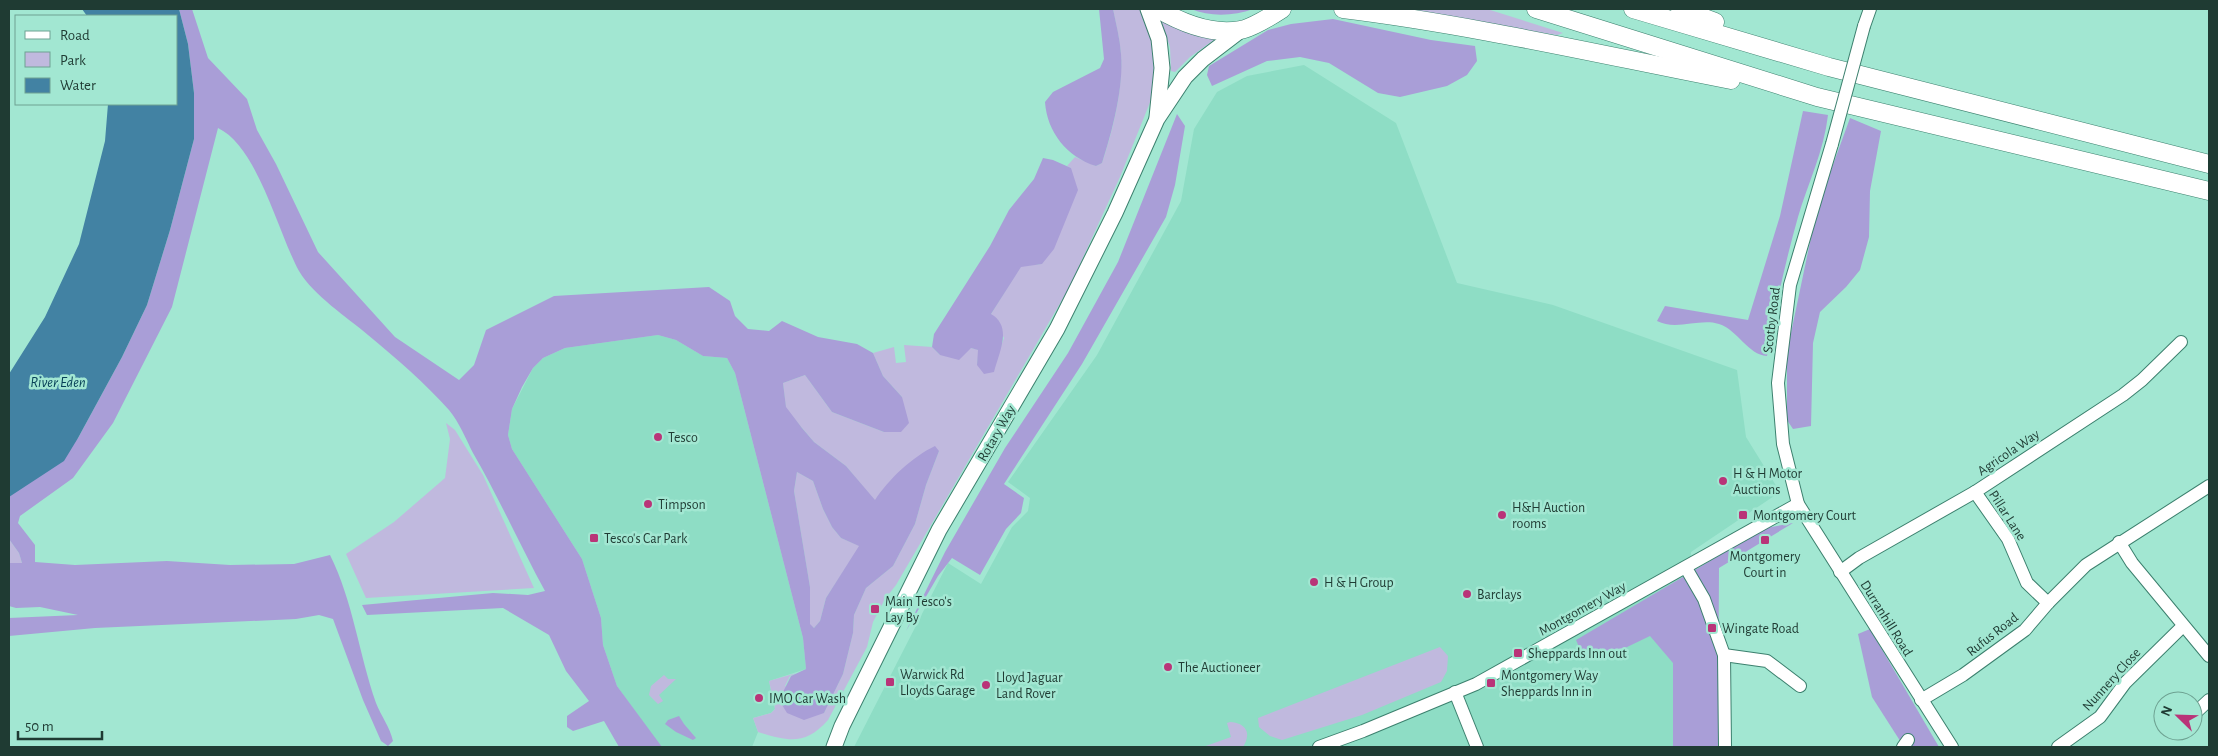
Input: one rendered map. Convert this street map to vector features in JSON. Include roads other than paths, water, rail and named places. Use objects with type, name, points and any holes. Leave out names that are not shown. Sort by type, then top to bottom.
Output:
[{"type":"highway","points":[[1158,9],[1178,21],[1210,30],[1241,30],[1286,9]]},
{"type":"highway","points":[[1343,9],[1489,32],[1817,97],[2209,191]]},
{"type":"highway","points":[[1536,9],[1817,97]]},
{"type":"highway","points":[[1633,9],[1829,67],[2209,164]]},
{"type":"highway","points":[[1680,9],[1829,67]]},
{"type":"main road","name":"Rotary Way","points":[[1148,9],[1159,40],[1162,68],[1156,119]]},
{"type":"main road","name":"Rotary Way","points":[[834,747],[842,726],[939,530],[1057,329],[1116,213],[1156,119],[1185,77],[1203,59],[1241,30]]},
{"type":"street","name":"Scotby Road","points":[[1798,504],[1783,444],[1778,383],[1790,285],[1870,9]]},
{"type":"street","name":"Agricola Way","points":[[1840,572],[1859,558],[1975,492],[2123,395],[2142,380],[2180,342]]},
{"type":"street","name":"Rufus Road","points":[[1921,700],[1963,676],[2025,630],[2086,564],[2209,486]]},
{"type":"street","name":"Pillar Lane","points":[[1975,492],[2008,539],[2027,583],[2048,603]]},
{"type":"street","name":"Montgomery Way","points":[[1319,747],[1476,684],[1798,504]]},
{"type":"street","name":"Durranhill Road","points":[[1798,504],[1952,747]]},
{"type":"street","points":[[2119,542],[2132,563],[2209,656]]},
{"type":"street","points":[[1686,568],[1704,599],[1724,655],[1724,747]]},
{"type":"street","name":"Nunnery Close","points":[[2058,747],[2100,717],[2125,683],[2183,626]]},
{"type":"street","points":[[1724,655],[1767,661],[1800,686]]},
{"type":"street","points":[[1455,692],[1478,747]]},
{"type":"water","name":"River Eden","points":[[82,9],[179,9],[188,44],[194,93],[194,139],[170,230],[147,305],[122,357],[64,461],[9,497],[9,374],[45,317],[79,244],[105,141],[108,105],[178,105],[178,15],[86,15]]},
{"type":"place","name":"Tesco","points":[[658,437]]},
{"type":"place","name":"H & H Motor Auctions","points":[[1723,481]]},
{"type":"place","name":"Timpson","points":[[648,504]]},
{"type":"place","name":"H&H Auction rooms","points":[[1502,515]]},
{"type":"place","name":"Montgomery Court","points":[[1743,515]]},
{"type":"place","name":"Tesco's Car Park","points":[[594,538]]},
{"type":"place","name":"Montgomery Court in","points":[[1765,540]]},
{"type":"place","name":"H & H Group","points":[[1314,582]]},
{"type":"place","name":"Barclays","points":[[1467,594]]},
{"type":"place","name":"Main Tesco's Lay By","points":[[875,609]]},
{"type":"place","name":"Wingate Road","points":[[1712,628]]},
{"type":"place","name":"Sheppards Inn out","points":[[1518,653]]},
{"type":"place","name":"The Auctioneer","points":[[1168,667]]},
{"type":"place","name":"Warwick Rd Lloyds Garage","points":[[890,682]]},
{"type":"place","name":"Montgomery Way Sheppards Inn in","points":[[1491,683]]},
{"type":"place","name":"Lloyd Jaguar Land Rover","points":[[986,685]]},
{"type":"place","name":"IMO Car Wash","points":[[759,698]]}]
